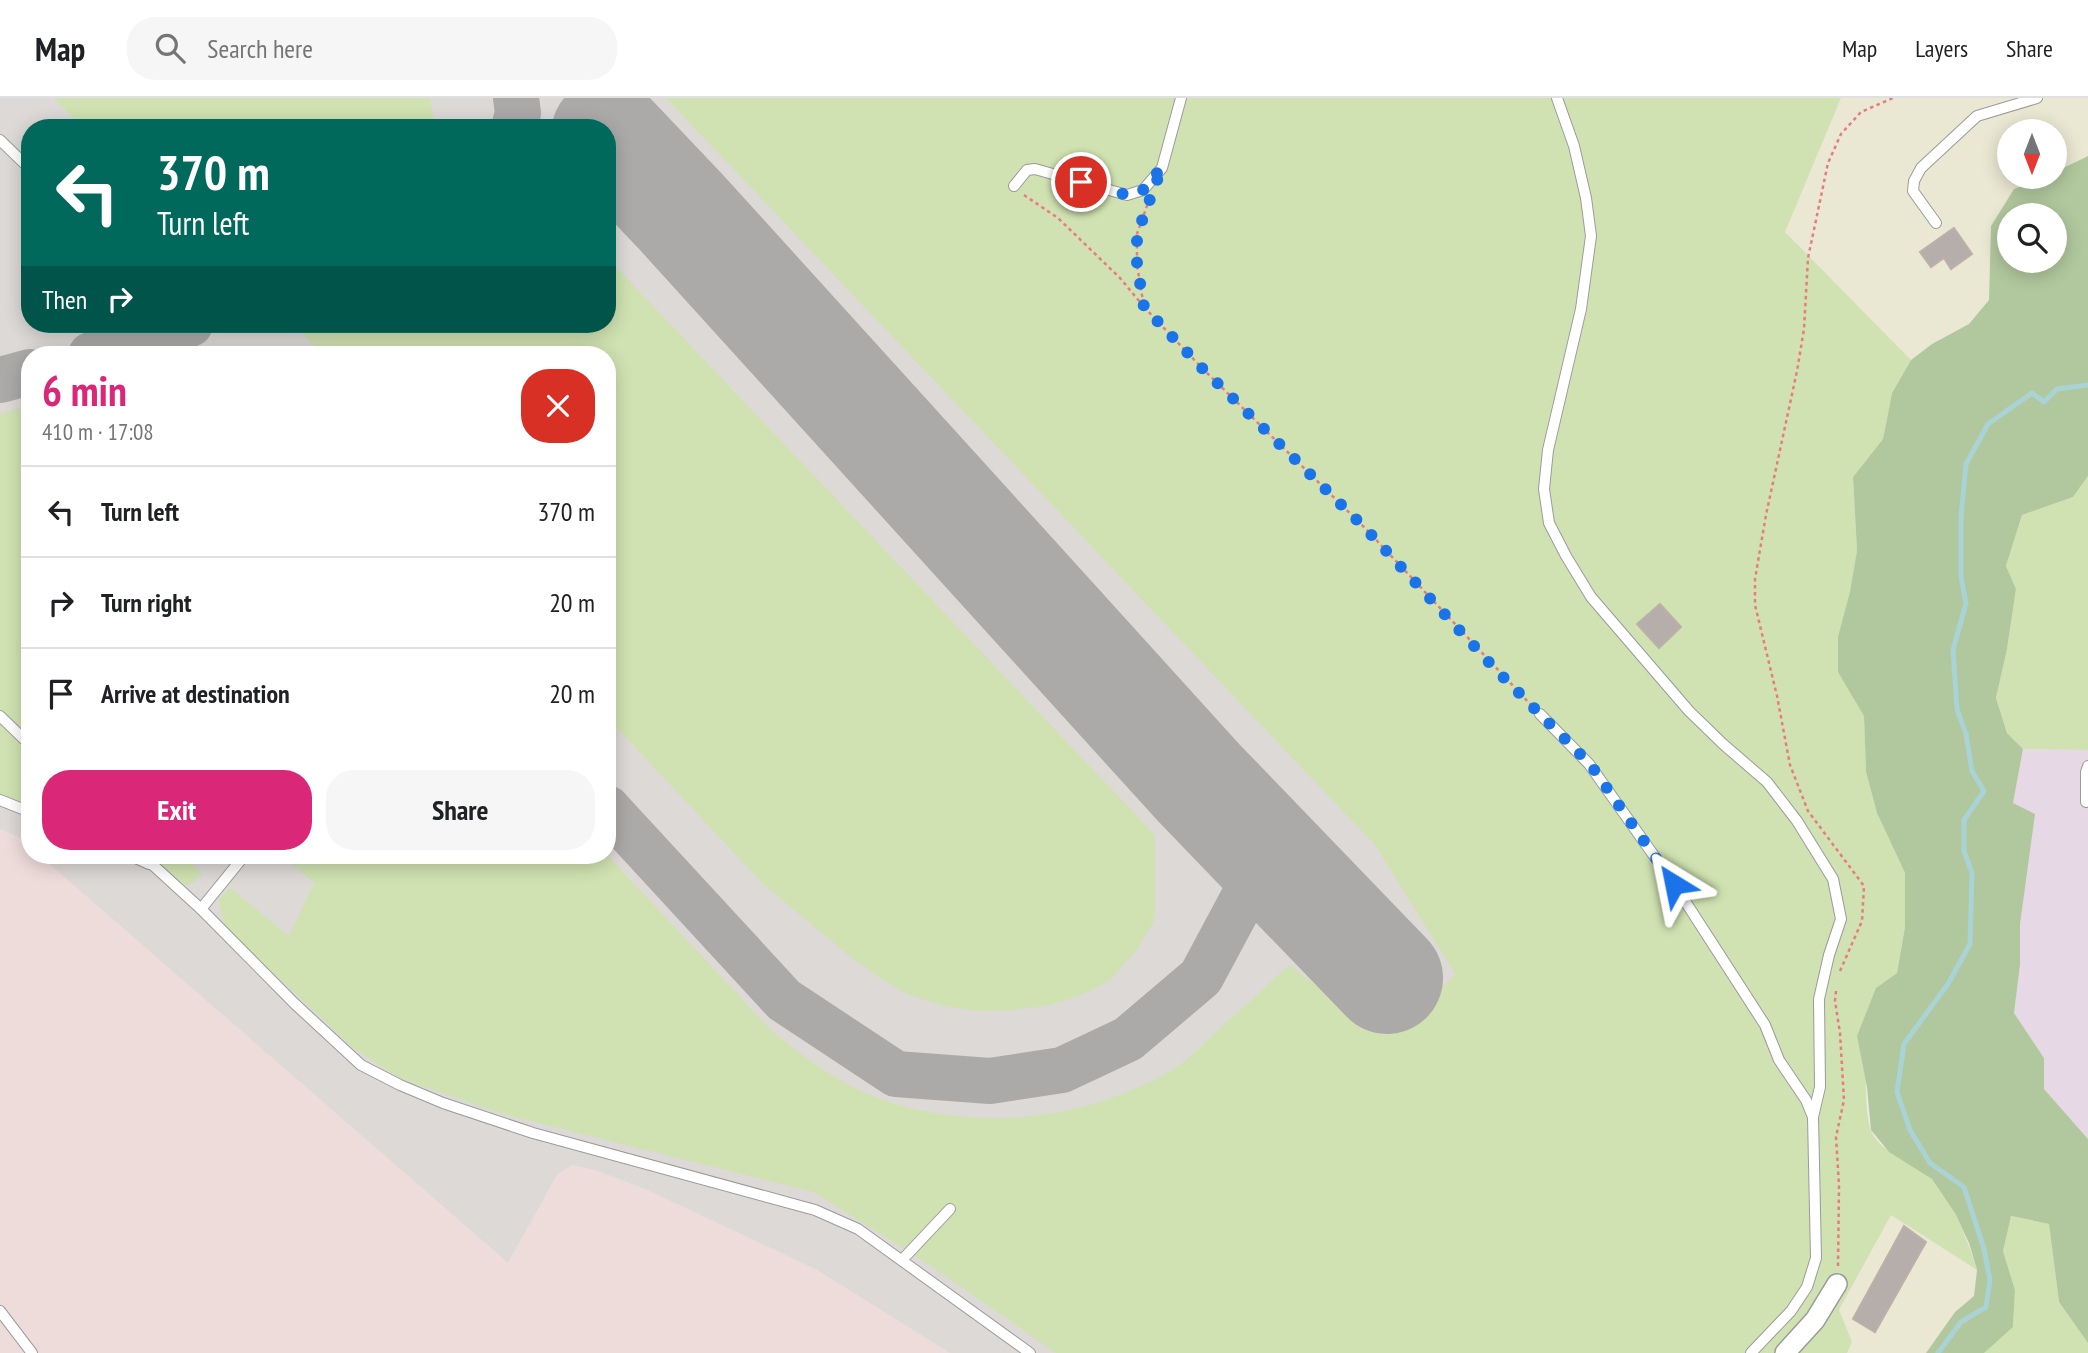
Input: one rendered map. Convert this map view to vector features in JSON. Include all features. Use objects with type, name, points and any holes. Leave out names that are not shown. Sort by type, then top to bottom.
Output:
[{"type":"street","points":[[1784,1353],[1815,1320],[1837,1284]]},
{"type":"lane","points":[[1014,186],[1027,170],[1035,169],[1127,195],[1143,190],[1162,167],[1181,98]]},
{"type":"lane","points":[[1557,98],[1574,146],[1586,198],[1591,236],[1581,309],[1548,450],[1544,489],[1549,523],[1591,597],[1689,711],[1768,782],[1797,821],[1833,879],[1841,919],[1819,999],[1820,1087],[1813,1117],[1815,1258],[1807,1287],[1791,1311],[1751,1353]]},
{"type":"lane","points":[[1936,223],[1913,191],[1914,181],[1922,168],[1977,116],[2037,98]]},
{"type":"lane","points":[[0,140],[21,160]]},
{"type":"lane","points":[[1540,714],[1590,764],[1674,884],[1765,1025],[1779,1060],[1806,1100],[1813,1117]]},
{"type":"lane","points":[[0,716],[21,736]]},
{"type":"lane","points":[[2086,802],[2088,766]]},
{"type":"lane","points":[[0,800],[21,808]]},
{"type":"lane","points":[[149,864],[201,909],[360,1065],[443,1103],[533,1133],[815,1209],[858,1229],[1030,1353]]},
{"type":"lane","points":[[201,909],[238,864]]},
{"type":"lane","points":[[902,1260],[950,1209]]},
{"type":"lane","points":[[0,1311],[32,1353]]},
{"type":"path","points":[[1837,977],[1863,921],[1864,886],[1808,811],[1790,765],[1755,605],[1755,579],[1797,371],[1804,329],[1808,258],[1828,163],[1841,134],[1861,112],[1893,98]]},
{"type":"path","points":[[1014,186],[1058,218],[1120,278],[1202,368],[1365,528],[1540,714]]},
{"type":"path","points":[[1144,307],[1137,265],[1137,234],[1148,203]]},
{"type":"path","points":[[1836,989],[1844,1100],[1836,1137],[1839,1185],[1837,1284]]},
{"type":"shaded area","points":[[0,98],[1574,98],[1766,1353],[950,1353],[817,1270],[647,1190],[598,1171],[572,1165],[557,1175],[508,1263],[49,864],[616,864],[616,346],[21,346],[21,839],[0,829]]},
{"type":"shaded area","points":[[1841,98],[2088,98],[2088,156],[2067,166],[2067,119],[1997,119],[1997,189],[2014,189],[2005,203],[1997,203],[1997,216],[1991,226],[1989,300],[1969,324],[1932,344],[1911,360],[1784,232]]},
{"type":"shaded area","points":[[2023,749],[2088,750],[2088,1139],[2044,1089],[2044,1058],[2014,1013],[2020,965],[2020,924],[2013,803]]},
{"type":"shaded area","points":[[0,829],[21,839],[21,864],[49,864],[508,1263],[557,1175],[572,1165],[598,1171],[647,1190],[817,1270],[950,1353],[0,1353]]},
{"type":"shaded area","points":[[1891,1215],[1977,1270],[1974,1296],[1955,1312],[1926,1353],[1847,1353],[1852,1342],[1839,1311]]},
{"type":"green space","points":[[53,98],[430,98],[434,119],[75,119]]},
{"type":"green space","points":[[666,98],[1841,98],[1785,232],[1911,360],[1892,393],[1883,439],[1853,477],[1857,551],[1839,672],[1864,716],[1866,772],[1877,813],[1905,873],[1905,927],[1897,973],[1876,988],[1868,1059],[1867,1113],[1874,1137],[1888,1151],[1924,1173],[1939,1187],[1959,1222],[1977,1270],[1891,1215],[1839,1310],[1852,1342],[1847,1353],[1056,1353],[931,1266],[814,1192],[503,1114],[401,1079],[353,1048],[226,928],[218,900],[230,888],[289,936],[314,883],[292,864],[615,864],[772,1031],[825,1071],[859,1090],[898,1105],[938,1114],[980,1118],[1022,1117],[1064,1111],[1105,1100],[1144,1085],[1180,1065],[1289,965],[1385,1036],[1456,975],[1375,845]]},
{"type":"green space","points":[[2088,156],[2088,476],[2073,497],[2022,515],[2006,566],[2016,589],[1996,698],[2007,733],[2023,749],[2013,803],[2035,814],[2020,924],[2020,965],[2014,1013],[2044,1058],[2044,1089],[2088,1139],[2088,1343],[2059,1302],[2049,1224],[2011,1216],[2003,1251],[2015,1290],[2013,1327],[1984,1353],[1926,1353],[1955,1312],[1974,1296],[1977,1270],[1969,1243],[1955,1213],[1932,1179],[1889,1152],[1871,1130],[1867,1087],[1857,1036],[1876,988],[1897,973],[1905,927],[1905,873],[1877,813],[1866,772],[1864,716],[1838,672],[1838,637],[1857,551],[1853,477],[1883,439],[1892,393],[1911,360],[1932,344],[1969,324],[1989,300],[1991,226],[1997,216],[1997,273],[2067,273],[2067,203],[2005,203],[2014,189],[2067,189],[2067,166]]},
{"type":"green space","points":[[616,268],[618,269],[1155,835],[1155,919],[1136,951],[1109,981],[1079,996],[1046,1006],[975,1011],[941,1005],[907,994],[847,954],[763,884],[616,727],[616,346],[315,346],[301,333],[616,333]]},
{"type":"green space","points":[[21,408],[21,813],[0,804],[0,414]]},
{"type":"green space","points":[[2088,476],[2088,750],[2023,749],[2007,733],[1996,698],[2016,589],[2006,566],[2022,515],[2073,497]]},
{"type":"green space","points":[[137,864],[193,864],[202,874],[188,886]]},
{"type":"green space","points":[[2010,1216],[2049,1224],[2059,1302],[2088,1343],[2088,1353],[1984,1353],[2013,1326],[2015,1290],[2003,1251]]},
{"type":"building","points":[[1954,228],[1972,254],[1951,269],[1944,258],[1931,267],[1920,252]]},
{"type":"building","points":[[1660,604],[1681,627],[1659,648],[1637,624]]},
{"type":"building","points":[[1904,1226],[1926,1242],[1875,1332],[1853,1319]]},
{"type":"waterway","points":[[1938,1353],[1961,1322],[1986,1307],[1990,1280],[1984,1249],[1964,1187],[1930,1163],[1910,1130],[1897,1092],[1904,1044],[1948,984],[1970,944],[1972,873],[1964,851],[1964,820],[1984,791],[1972,771],[1966,734],[1957,709],[1953,650],[1966,603],[1961,577],[1961,517],[1966,464],[1988,424],[2032,393],[2044,402],[2057,389],[2088,385]]},
{"type":"taxiway","points":[[516,98],[516,119]]},
{"type":"taxiway","points":[[616,184],[633,187],[682,213]]},
{"type":"taxiway","points":[[120,346],[161,333]]},
{"type":"taxiway","points":[[0,380],[21,374]]},
{"type":"taxiway","points":[[616,818],[784,1000],[896,1074],[990,1081],[1062,1070],[1128,1039],[1201,977],[1247,891],[1238,848],[1199,783]]},
{"type":"runway","points":[[616,143],[1199,783],[1387,978]]},
{"type":"route","points":[[1081,182],[1127,195],[1143,190],[1162,167],[1137,234],[1137,265],[1144,307],[1202,368],[1365,528],[1498,672],[1590,764],[1674,884]]}]
